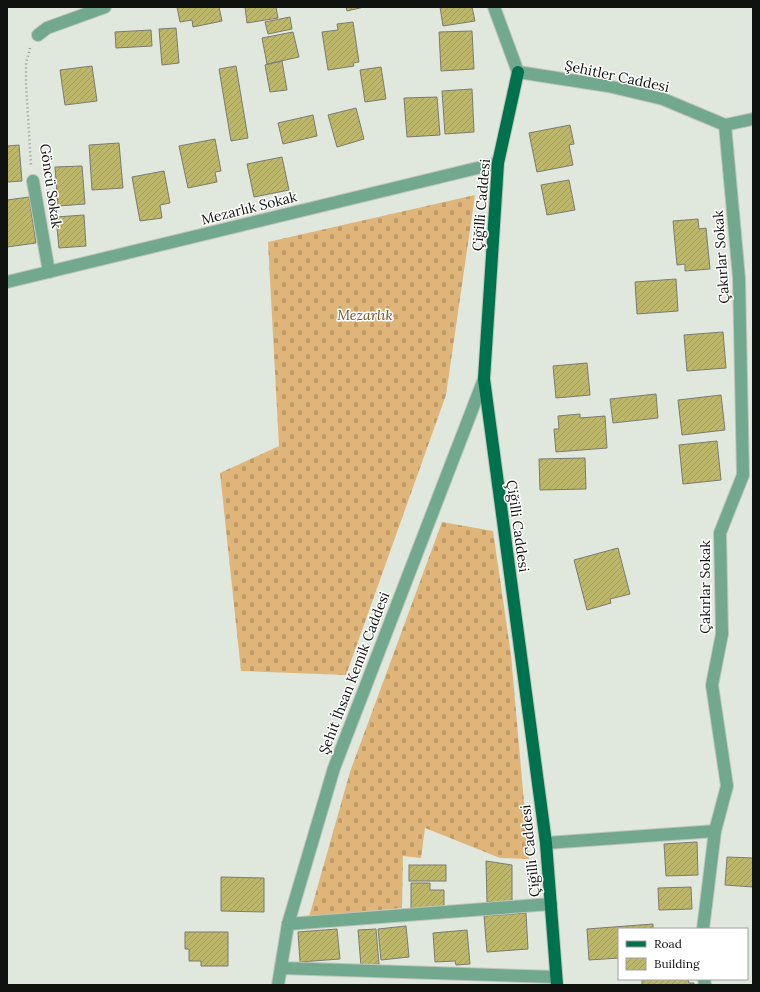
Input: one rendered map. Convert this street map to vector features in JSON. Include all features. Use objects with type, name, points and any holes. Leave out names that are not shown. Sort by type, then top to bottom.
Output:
[{"type":"main road","name":"Çiğilli Caddesi","points":[[518,72],[498,163],[484,379],[546,843],[557,981]]},
{"type":"street","points":[[38,35],[47,28],[105,7]]},
{"type":"street","points":[[494,7],[518,72]]},
{"type":"street","name":"Şehitler Caddesi","points":[[518,72],[608,86],[662,99],[725,125]]},
{"type":"street","points":[[725,125],[753,119]]},
{"type":"street","name":"Çakırlar Sokak","points":[[703,928],[715,831],[728,786],[712,685],[722,634],[720,533],[748,475],[739,278],[725,125]]},
{"type":"street","name":"Mezarlık Sokak","points":[[7,282],[498,163]]},
{"type":"street","name":"Göncü Sokak","points":[[33,181],[49,272]]},
{"type":"street","name":"Şehit İhsan Kemik Caddesi","points":[[278,985],[288,924],[334,768],[484,379]]},
{"type":"street","points":[[546,843],[715,831]]},
{"type":"street","points":[[288,924],[551,904]]},
{"type":"street","points":[[281,968],[557,981]]},
{"type":"path","name":"Göncü Sokak","points":[[33,181],[30,159],[26,63],[31,46],[38,35]]},
{"type":"green space","name":"Mezarlık","points":[[475,195],[446,395],[346,675],[241,671],[220,473],[279,446],[268,242]]},
{"type":"green space","points":[[442,522],[493,531],[511,655],[529,859],[500,858],[425,828],[421,858],[403,856],[402,908],[309,917],[350,772]]},
{"type":"building","points":[[177,7],[219,7],[222,21],[193,27],[192,20],[180,22]]},
{"type":"building","points":[[245,7],[276,7],[278,18],[247,23]]},
{"type":"building","points":[[346,7],[364,7],[347,11]]},
{"type":"building","points":[[440,7],[472,7],[475,21],[443,26]]},
{"type":"building","points":[[290,17],[292,29],[268,34],[265,22]]},
{"type":"building","points":[[353,22],[359,62],[353,63],[354,66],[328,70],[322,32],[338,30],[337,24]]},
{"type":"building","points":[[176,28],[179,63],[162,65],[159,29]]},
{"type":"building","points":[[151,30],[152,46],[116,48],[115,32]]},
{"type":"building","points":[[472,31],[474,69],[441,71],[439,32]]},
{"type":"building","points":[[293,32],[299,57],[267,64],[262,38]]},
{"type":"building","points":[[282,61],[287,90],[270,92],[265,65]]},
{"type":"building","points":[[92,66],[97,101],[65,105],[60,70]]},
{"type":"building","points":[[236,66],[248,138],[231,141],[219,69]]},
{"type":"building","points":[[381,67],[386,99],[365,102],[360,70]]},
{"type":"building","points":[[472,89],[474,132],[445,134],[442,91]]},
{"type":"building","points":[[437,97],[440,135],[407,137],[404,98]]},
{"type":"building","points":[[356,108],[364,139],[337,147],[328,115]]},
{"type":"building","points":[[313,115],[317,136],[283,144],[278,123]]},
{"type":"building","points":[[570,125],[574,144],[569,145],[573,165],[537,172],[529,133]]},
{"type":"building","points":[[215,139],[221,171],[215,172],[217,182],[188,188],[179,146]]},
{"type":"building","points":[[119,143],[123,188],[92,190],[89,145]]},
{"type":"building","points":[[19,145],[22,181],[7,182],[7,146]]},
{"type":"building","points":[[282,157],[289,190],[254,197],[247,164]]},
{"type":"building","points":[[82,166],[85,204],[58,206],[55,167]]},
{"type":"building","points":[[164,171],[170,203],[160,205],[162,218],[140,221],[132,177]]},
{"type":"building","points":[[569,180],[575,210],[547,215],[541,185]]},
{"type":"building","points":[[29,197],[36,243],[7,247],[7,200]]},
{"type":"building","points":[[84,215],[86,246],[59,248],[56,217]]},
{"type":"building","points":[[698,219],[699,229],[706,228],[710,269],[685,271],[685,264],[677,265],[673,221]]},
{"type":"building","points":[[676,279],[678,311],[637,314],[635,282]]},
{"type":"building","points":[[723,332],[726,368],[687,371],[684,335]]},
{"type":"building","points":[[587,363],[590,395],[556,398],[553,366]]},
{"type":"building","points":[[656,394],[658,418],[613,423],[610,399]]},
{"type":"building","points":[[721,395],[725,430],[682,435],[678,400]]},
{"type":"building","points":[[580,414],[580,418],[605,416],[607,448],[556,452],[554,429],[559,429],[558,416]]},
{"type":"building","points":[[717,441],[721,480],[683,484],[679,445]]},
{"type":"building","points":[[585,458],[586,489],[540,490],[539,459]]},
{"type":"building","points":[[618,548],[630,594],[610,599],[611,603],[587,610],[574,560]]},
{"type":"building","points":[[697,842],[698,875],[666,876],[664,844]]},
{"type":"building","points":[[727,857],[753,858],[753,887],[725,885]]},
{"type":"building","points":[[486,861],[512,865],[512,902],[487,902]]},
{"type":"building","points":[[409,865],[446,865],[446,881],[409,881]]},
{"type":"building","points":[[221,877],[264,878],[264,912],[221,911]]},
{"type":"building","points":[[411,883],[430,883],[430,890],[444,890],[444,909],[411,909]]},
{"type":"building","points":[[691,887],[692,909],[659,910],[658,888]]},
{"type":"building","points":[[526,913],[528,949],[487,952],[484,916]]},
{"type":"building","points":[[653,924],[653,928],[618,928],[618,958],[589,960],[587,929]]},
{"type":"building","points":[[406,926],[409,957],[381,960],[378,929]]},
{"type":"building","points":[[337,929],[340,959],[300,962],[298,932]]},
{"type":"building","points":[[376,929],[379,964],[361,966],[358,930]]},
{"type":"building","points":[[467,930],[470,964],[456,965],[455,961],[435,962],[433,933]]},
{"type":"building","points":[[185,932],[228,932],[228,966],[201,966],[201,961],[189,961],[189,949],[185,949]]},
{"type":"building","points":[[642,980],[688,980],[689,983],[694,983],[694,985],[642,985]]}]
